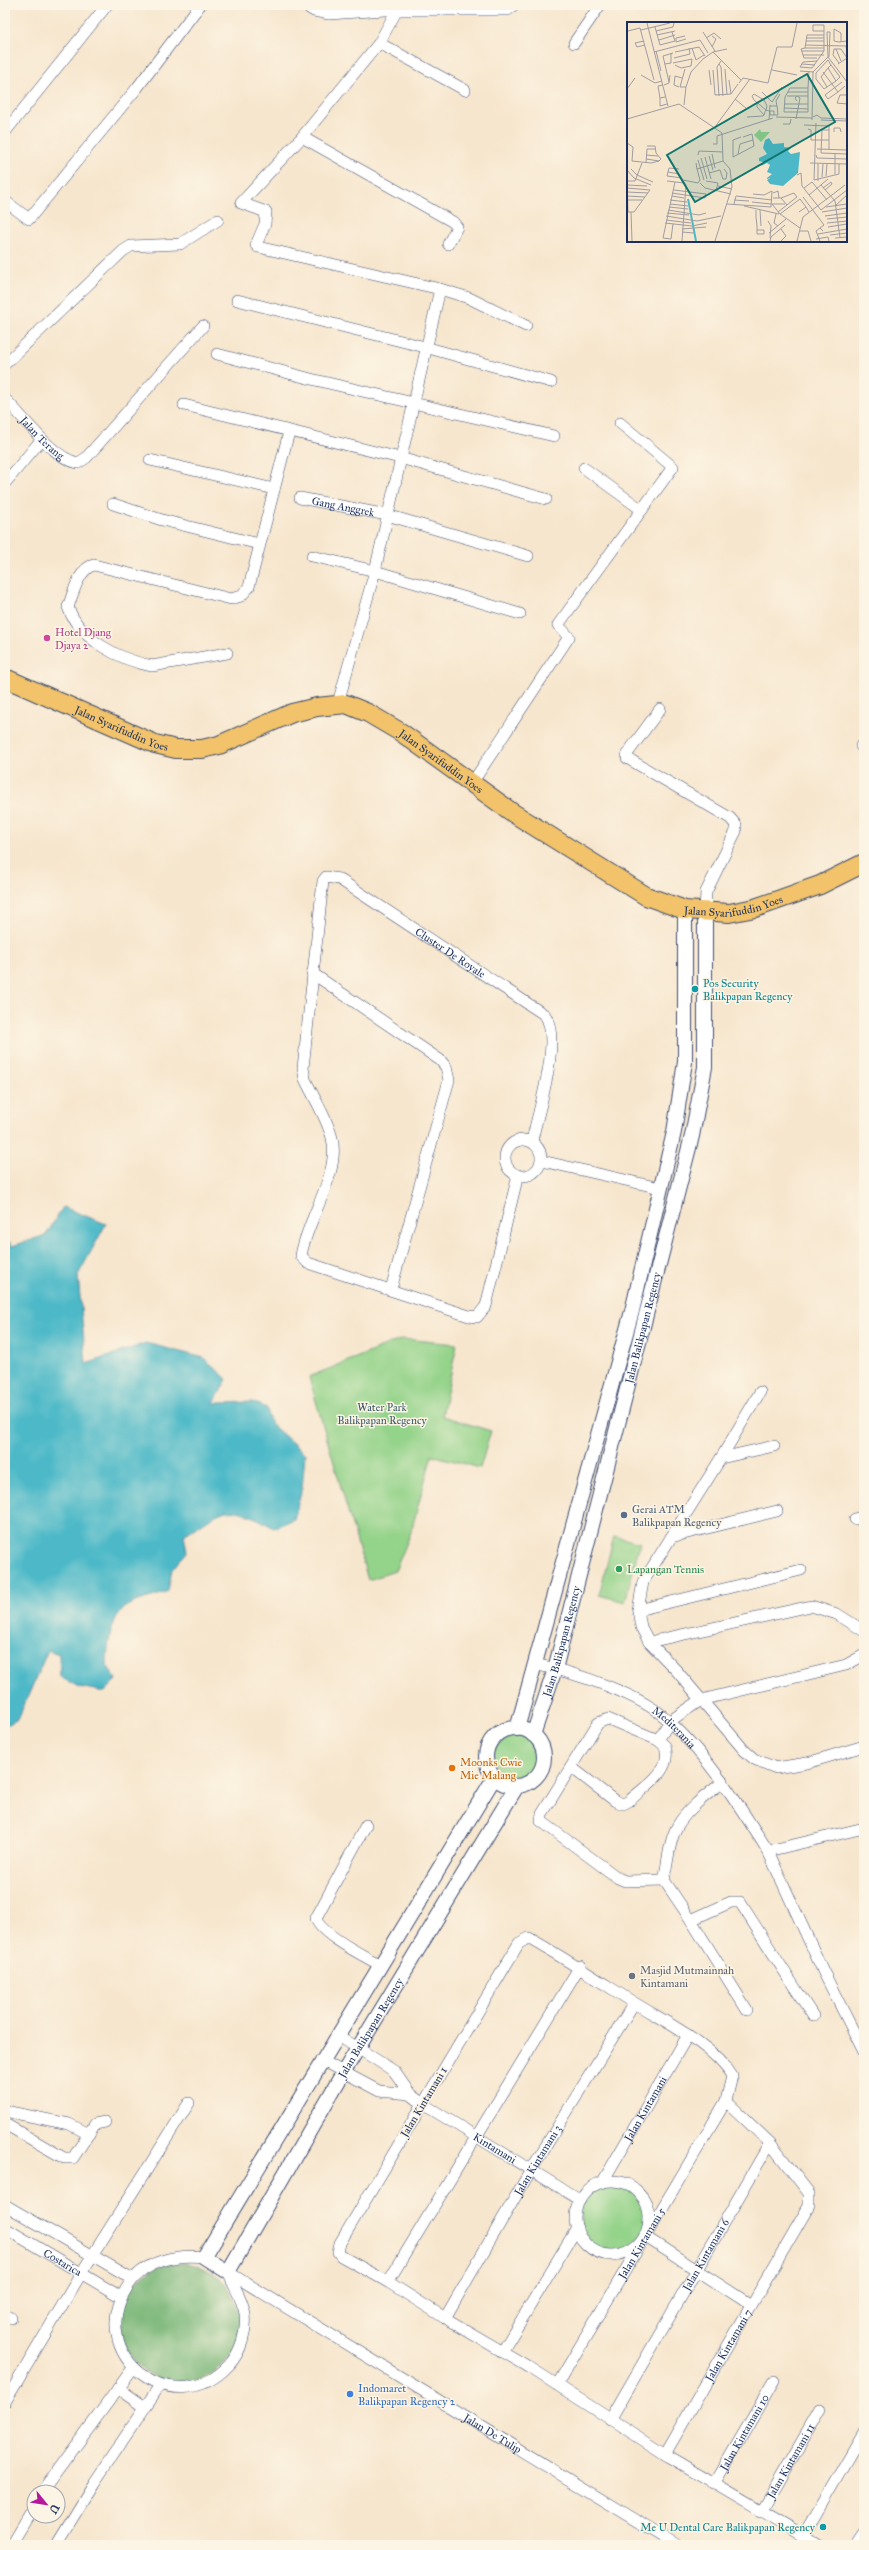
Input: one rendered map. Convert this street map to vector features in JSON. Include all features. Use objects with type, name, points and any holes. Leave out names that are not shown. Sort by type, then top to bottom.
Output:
[{"type":"highway","name":"Jalan Syarifuddin Yoes","points":[[5,678],[155,744],[176,749],[202,749],[218,745],[292,713],[338,703],[346,704],[368,713],[402,733],[513,813],[646,896],[685,910],[728,913],[755,908],[820,885],[864,863]]},
{"type":"street","points":[[5,132],[107,5]]},
{"type":"street","points":[[5,201],[29,219],[138,88],[200,5]]},
{"type":"street","points":[[304,5],[324,13],[349,9],[398,10],[433,7],[508,10],[514,5]]},
{"type":"street","points":[[574,43],[600,5]]},
{"type":"street","points":[[398,10],[379,43],[302,137],[241,203],[266,212],[257,246],[469,298],[526,326]]},
{"type":"street","points":[[379,43],[465,90]]},
{"type":"street","points":[[302,137],[453,222],[457,227],[448,244]]},
{"type":"street","points":[[5,364],[123,251],[131,246],[180,244],[218,220]]},
{"type":"street","points":[[338,703],[375,571],[425,347],[440,290]]},
{"type":"street","points":[[237,300],[425,347],[551,382]]},
{"type":"street","name":"Jalan Terang","points":[[5,399],[42,438],[72,462],[78,463],[86,458],[203,326]]},
{"type":"street","points":[[217,354],[311,379],[413,401],[554,436]]},
{"type":"street","points":[[184,405],[289,432],[400,458],[546,499]]},
{"type":"street","points":[[472,783],[569,637],[558,625],[673,467],[620,423]]},
{"type":"street","points":[[227,653],[152,666],[142,664],[112,651],[85,634],[75,624],[68,607],[83,572],[89,566],[94,565],[232,599],[241,596],[249,587],[289,432]]},
{"type":"street","points":[[5,484],[42,438]]},
{"type":"street","points":[[150,460],[274,489]]},
{"type":"street","points":[[584,468],[642,510]]},
{"type":"street","name":"Gang Anggrek","points":[[300,498],[387,515],[528,556]]},
{"type":"street","points":[[113,504],[162,520],[259,544]]},
{"type":"street","points":[[312,556],[375,571],[520,614]]},
{"type":"street","points":[[660,709],[628,754],[627,758],[730,818],[736,825],[736,831],[724,851],[706,892],[705,912]]},
{"type":"street","name":"Cluster De Royale","points":[[518,1175],[483,1312],[477,1317],[308,1263],[301,1256],[330,1171],[334,1151],[332,1138],[305,1079],[303,1068],[323,881],[326,877],[332,876],[546,1015],[551,1023],[551,1052],[532,1141]]},
{"type":"street","name":"Jalan Balikpapan Regency","points":[[533,1735],[555,1668],[638,1313],[654,1215],[673,1138],[686,1062],[685,910]]},
{"type":"street","name":"Jalan Balikpapan Regency","points":[[517,1729],[534,1664],[638,1313],[669,1220],[690,1141],[705,1067],[705,912]]},
{"type":"street","points":[[312,973],[440,1060],[449,1073],[449,1080],[391,1289]]},
{"type":"street","points":[[673,1138],[690,1141]]},
{"type":"street","points":[[517,1141],[532,1141],[540,1149],[542,1161],[533,1173],[518,1175],[510,1170],[505,1161],[506,1151],[512,1143],[517,1141]]},
{"type":"street","points":[[542,1161],[660,1188]]},
{"type":"street","points":[[654,1215],[669,1220]]},
{"type":"street","points":[[760,1392],[721,1458],[643,1582],[638,1610],[641,1627],[649,1642],[744,1750],[762,1764],[776,1768],[807,1763],[864,1746]]},
{"type":"street","points":[[721,1458],[774,1446]]},
{"type":"street","points":[[671,1537],[777,1511]]},
{"type":"street","points":[[638,1610],[801,1570]]},
{"type":"street","points":[[649,1642],[811,1606],[837,1614],[864,1631]]},
{"type":"street","points":[[658,1740],[670,1721],[701,1700],[846,1665],[864,1655]]},
{"type":"street","name":"Mediterania","points":[[534,1664],[555,1668],[640,1701],[670,1721],[723,1782],[768,1850],[823,1971],[864,2052]]},
{"type":"street","points":[[571,1767],[615,1801],[622,1804],[629,1801],[663,1770],[667,1753],[665,1746],[658,1740],[608,1719],[598,1722],[542,1814],[541,1821],[545,1826],[618,1878],[625,1881],[664,1880]]},
{"type":"street","points":[[517,1729],[533,1735],[542,1747],[543,1755],[541,1770],[531,1781],[517,1786],[501,1783],[494,1778],[486,1762],[488,1745],[500,1732],[517,1729]]},
{"type":"street","points":[[204,2257],[337,2035],[494,1778]]},
{"type":"street","points":[[723,1782],[684,1816],[678,1825],[674,1834],[664,1880],[691,1920],[747,2010]]},
{"type":"street","name":"Jalan Balikpapan Regency","points":[[228,2272],[343,2073],[517,1786]]},
{"type":"street","points":[[366,1825],[316,1918],[317,1924],[328,1934],[380,1965]]},
{"type":"street","points":[[768,1850],[864,1828]]},
{"type":"street","points":[[691,1920],[736,1900],[740,1902],[813,2016]]},
{"type":"street","name":"Jalan Kintamani 5","points":[[519,1943],[528,1938],[580,1966],[634,2003],[688,2035],[730,2072],[732,2083],[726,2101],[557,2385]]},
{"type":"street","name":"Jalan Kintamani 1","points":[[388,2282],[341,2256],[338,2252],[340,2243],[519,1943]]},
{"type":"street","points":[[580,1966],[477,2138],[388,2282],[444,2318],[557,2385],[610,2420],[714,2484],[820,2545]]},
{"type":"street","name":"Jalan Kintamani 3","points":[[444,2318],[531,2170],[634,2003]]},
{"type":"street","points":[[337,2035],[394,2071],[410,2094]]},
{"type":"street","name":"Jalan Kintamani","points":[[602,2182],[688,2035]]},
{"type":"street","points":[[322,2060],[343,2073],[379,2091],[410,2094]]},
{"type":"street","name":"Kintamani","points":[[410,2094],[423,2104],[477,2138],[580,2200]]},
{"type":"street","points":[[726,2101],[770,2143],[809,2193],[811,2199],[751,2305]]},
{"type":"street","points":[[5,2402],[82,2272],[189,2103]]},
{"type":"street","points":[[5,2111],[69,2124],[89,2134]]},
{"type":"street","points":[[5,2124],[64,2158],[73,2158],[95,2124],[105,2122]]},
{"type":"street","name":"Jalan Kintamani 6","points":[[610,2420],[696,2268],[770,2143]]},
{"type":"street","points":[[602,2182],[621,2182],[638,2192],[644,2199],[649,2218],[645,2237],[630,2250],[622,2254],[602,2254],[586,2244],[577,2228],[575,2218],[580,2200],[586,2192],[602,2182]]},
{"type":"street","name":"Costarica","points":[[5,2205],[92,2257],[133,2279]]},
{"type":"street","name":"Costarica","points":[[5,2228],[82,2272],[121,2297]]},
{"type":"street","points":[[502,2352],[577,2228]]},
{"type":"street","name":"Jalan Kintamani 7","points":[[645,2237],[696,2268],[751,2305],[665,2454]]},
{"type":"street","points":[[190,2256],[204,2257],[228,2272],[240,2298],[245,2314],[243,2336],[233,2361],[222,2373],[208,2382],[193,2387],[176,2388],[160,2385],[146,2378],[133,2368],[124,2355],[117,2340],[115,2324],[121,2297],[133,2279],[145,2268],[160,2261],[190,2256]]},
{"type":"street","name":"Jalan De Tulip","points":[[228,2272],[676,2545]]},
{"type":"street","points":[[48,2484],[133,2368]]},
{"type":"street","name":"Jalan Kintamani 10","points":[[714,2484],[774,2381]]},
{"type":"street","points":[[56,2545],[94,2483],[160,2385]]},
{"type":"street","points":[[118,2388],[145,2408]]},
{"type":"street","name":"Jalan Kintamani 11","points":[[761,2512],[820,2410]]},
{"type":"street","points":[[803,2535],[864,2430]]},
{"type":"street","points":[[11,2545],[26,2520]]},
{"type":"street","points":[[856,2545],[864,2533]]},
{"type":"green space","name":"Water Park Balikpapan Regency","points":[[402,1339],[457,1344],[442,1416],[491,1431],[480,1468],[432,1455],[410,1535],[395,1571],[368,1580],[309,1377]]},
{"type":"green space","name":"Lapangan Tennis","points":[[614,1536],[640,1543],[625,1602],[599,1595]]},
{"type":"green space","points":[[511,1734],[519,1734],[531,1740],[537,1752],[537,1760],[531,1772],[519,1778],[511,1778],[499,1772],[493,1760],[493,1752],[499,1740]]},
{"type":"green space","points":[[613,2185],[625,2188],[636,2195],[643,2206],[646,2218],[643,2230],[636,2241],[625,2248],[613,2251],[601,2248],[590,2241],[583,2230],[580,2218],[583,2206],[590,2195],[601,2188]]},
{"type":"green space","points":[[180,2263],[203,2267],[222,2281],[236,2300],[240,2323],[236,2346],[222,2365],[203,2379],[180,2383],[157,2379],[138,2365],[124,2346],[120,2323],[124,2300],[138,2281],[157,2267]]},
{"type":"water","points":[[63,1207],[106,1224],[78,1275],[86,1364],[146,1343],[204,1358],[227,1379],[214,1403],[252,1402],[267,1408],[270,1423],[305,1454],[302,1489],[294,1519],[274,1528],[246,1514],[236,1511],[228,1511],[219,1513],[184,1535],[187,1552],[172,1569],[168,1591],[129,1605],[116,1619],[112,1628],[108,1648],[107,1666],[117,1679],[105,1692],[79,1687],[60,1677],[59,1654],[48,1650],[18,1719],[5,1726],[5,1236],[12,1246],[46,1235]]},
{"type":"place","name":"Hotel Djang Djaya 2","points":[[47,638]]},
{"type":"place","name":"Pos Security Balikpapan Regency","points":[[695,989]]},
{"type":"place","name":"Gerai ATM Balikpapan Regency","points":[[624,1515]]},
{"type":"place","name":"Lapangan Tennis","points":[[619,1569]]},
{"type":"place","name":"Moonks Cwie Mie Malang","points":[[452,1768]]},
{"type":"place","name":"Masjid Mutmainnah Kintamani","points":[[632,1976]]},
{"type":"place","name":"Indomaret Balikpapan Regency 2","points":[[350,2394]]},
{"type":"place","name":"Me U Dental Care Balikpapan Regency","points":[[823,2527]]}]
